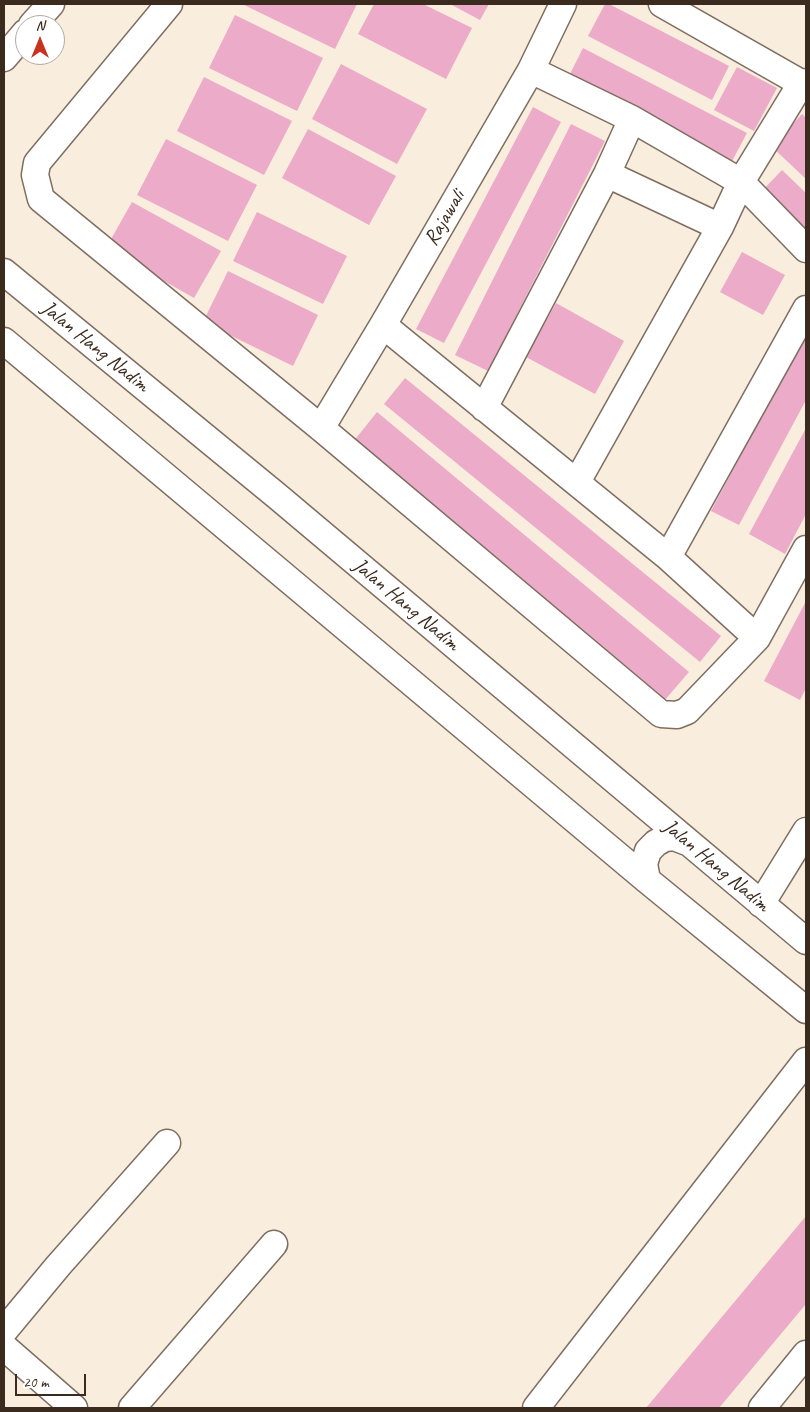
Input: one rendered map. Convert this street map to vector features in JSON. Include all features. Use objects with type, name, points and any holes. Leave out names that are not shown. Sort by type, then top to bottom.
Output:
[{"type":"street","points":[[41,15],[50,4]]},
{"type":"street","points":[[169,4],[37,163],[35,175],[41,199],[321,428],[661,714],[677,715],[687,711],[757,638],[806,549]]},
{"type":"street","name":"Rajawali","points":[[321,428],[531,70],[563,4]]},
{"type":"street","points":[[577,482],[720,228],[741,182],[804,84],[662,4]]},
{"type":"street","points":[[4,58],[15,45]]},
{"type":"street","points":[[531,70],[632,119],[741,182],[806,249]]},
{"type":"street","points":[[484,408],[607,174],[632,119]]},
{"type":"street","points":[[607,174],[720,228]]},
{"type":"street","name":"Jalan Hang Nadim","points":[[4,272],[277,496],[806,941]]},
{"type":"street","points":[[668,557],[806,310]]},
{"type":"street","points":[[383,325],[668,557],[757,638]]},
{"type":"street","points":[[4,341],[647,880],[806,1010]]},
{"type":"street","points":[[761,904],[806,831]]},
{"type":"street","points":[[647,880],[644,864],[648,851],[665,838],[674,837],[687,842]]},
{"type":"street","points":[[536,1408],[806,1061]]},
{"type":"street","points":[[4,1331],[58,1266],[166,1143]]},
{"type":"street","points":[[132,1408],[274,1244]]},
{"type":"street","points":[[4,1347],[74,1408]]},
{"type":"street","points":[[762,1408],[806,1354]]},
{"type":"building","points":[[242,4],[357,4],[335,49]]},
{"type":"building","points":[[374,4],[423,4],[472,28],[446,79],[358,34]]},
{"type":"building","points":[[450,4],[489,4],[480,20]]},
{"type":"building","points":[[605,4],[609,4],[729,66],[712,100],[588,36]]},
{"type":"building","points":[[235,15],[323,58],[297,111],[209,68]]},
{"type":"building","points":[[583,48],[747,133],[731,163],[568,78]]},
{"type":"building","points":[[341,64],[427,109],[397,164],[312,119]]},
{"type":"building","points":[[737,67],[777,88],[754,131],[714,110]]},
{"type":"building","points":[[204,77],[292,121],[264,175],[177,131]]},
{"type":"building","points":[[533,107],[561,122],[444,343],[416,329]]},
{"type":"building","points":[[802,114],[806,118],[806,179],[772,147]]},
{"type":"building","points":[[571,124],[605,141],[488,371],[455,355]]},
{"type":"building","points":[[308,129],[396,176],[369,225],[282,178]]},
{"type":"building","points":[[166,139],[257,185],[228,241],[137,195]]},
{"type":"building","points":[[782,170],[806,193],[806,236],[760,193]]},
{"type":"building","points":[[132,202],[221,251],[194,298],[106,248]]},
{"type":"building","points":[[257,212],[347,256],[323,304],[233,261]]},
{"type":"building","points":[[742,252],[785,275],[763,315],[720,292]]},
{"type":"building","points":[[228,271],[318,315],[293,366],[203,322]]},
{"type":"building","points":[[556,303],[624,341],[595,394],[526,357]]},
{"type":"building","points":[[805,335],[806,400],[739,525],[711,511]]},
{"type":"building","points":[[405,378],[721,636],[700,662],[384,404]]},
{"type":"building","points":[[377,412],[689,672],[664,701],[353,442]]},
{"type":"building","points":[[806,428],[806,514],[785,554],[749,534]]},
{"type":"building","points":[[806,601],[806,688],[800,700],[764,681]]},
{"type":"building","points":[[806,1216],[806,1304],[719,1408],[646,1408]]}]
